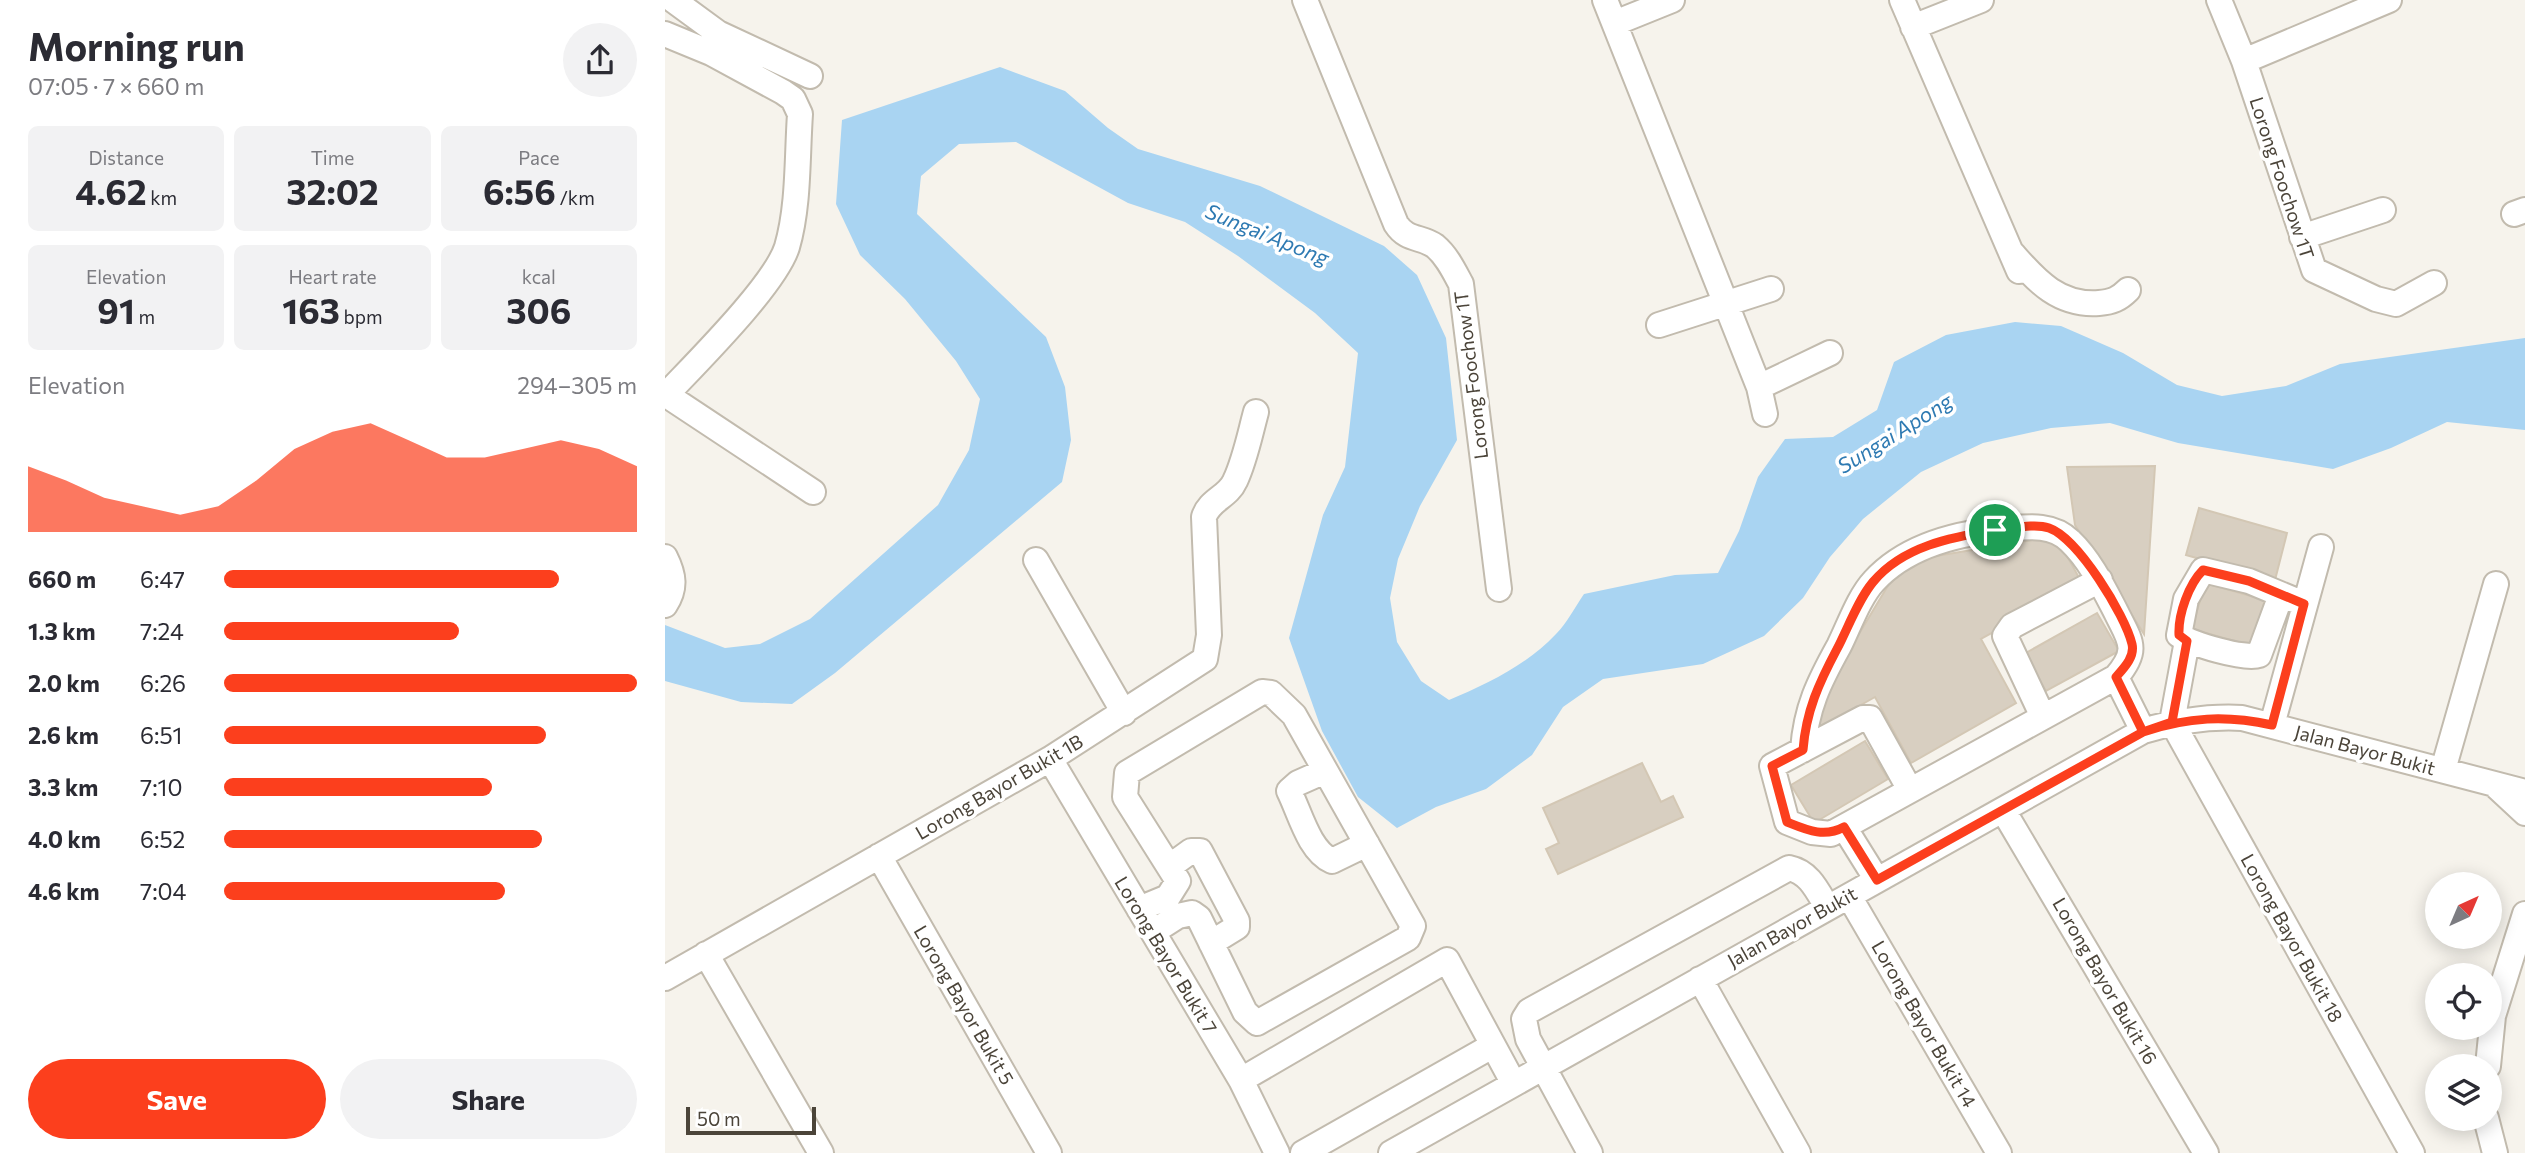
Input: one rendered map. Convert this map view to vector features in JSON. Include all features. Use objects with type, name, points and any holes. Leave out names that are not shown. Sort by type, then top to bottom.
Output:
[{"type":"street","points":[[673,0],[718,33],[810,76]]},
{"type":"street","name":"Lorong Foochow 1T","points":[[1304,0],[1397,224],[1408,237],[1434,246],[1451,264],[1461,284],[1499,589]]},
{"type":"street","points":[[1605,0],[1759,387],[1765,414]]},
{"type":"street","points":[[1615,23],[1672,0]]},
{"type":"street","points":[[1902,0],[2016,262],[2057,296],[2088,304],[2120,299],[2128,290]]},
{"type":"street","points":[[1913,27],[1981,0]]},
{"type":"street","name":"Lorong Foochow 1T","points":[[2219,0],[2244,61],[2314,271],[2377,299],[2396,303],[2434,283]]},
{"type":"street","points":[[2244,61],[2389,0]]},
{"type":"street","points":[[665,34],[711,52],[783,92],[793,99],[800,114],[791,230],[781,263],[725,330],[665,394],[813,492]]},
{"type":"street","points":[[2302,237],[2383,210]]},
{"type":"street","points":[[1659,325],[1771,289]]},
{"type":"street","points":[[1759,387],[1830,353]]},
{"type":"street","name":"Lorong Bayor Bukit 1B","points":[[665,978],[1049,759],[1205,659],[1209,635],[1204,517],[1206,509],[1235,482],[1256,412]]},
{"type":"street","points":[[1803,750],[1809,703],[1873,582],[1895,563],[1922,547],[1953,537],[1995,530],[2048,528],[2069,539],[2100,580],[2132,646],[2129,661],[2116,677],[1831,834],[1812,832],[1787,822],[1772,766],[1803,750],[1863,718],[1870,718],[1909,790]]},
{"type":"street","points":[[2292,599],[2249,581],[2203,570],[2186,599],[2179,635],[2187,641],[2252,657],[2259,655],[2292,599],[2321,547]]},
{"type":"street","points":[[665,557],[673,573],[673,590],[665,605]]},
{"type":"street","points":[[1036,560],[1124,713]]},
{"type":"street","points":[[2043,717],[2005,636],[2012,626],[2100,580]]},
{"type":"street","points":[[2443,770],[2496,584]]},
{"type":"street","points":[[2272,725],[2292,599]]},
{"type":"street","points":[[2172,722],[2187,641]]},
{"type":"street","points":[[2116,677],[2143,732]]},
{"type":"street","points":[[1262,692],[1271,693],[1294,715],[1325,771],[1413,926],[1408,938],[1257,1023],[1245,1012],[1199,918],[1125,797],[1127,773],[1262,692]]},
{"type":"street","name":"Jalan Bayor Bukit","points":[[1391,1153],[2143,732],[2172,722],[2210,717],[2242,718],[2525,792]]},
{"type":"street","name":"Lorong Bayor Bukit 18","points":[[2172,722],[2412,1153]]},
{"type":"street","name":"Lorong Bayor Bukit 7","points":[[1049,759],[1241,1080],[1277,1153]]},
{"type":"street","points":[[1325,771],[1298,783],[1289,791],[1315,846],[1325,858],[1332,861],[1367,844]]},
{"type":"street","points":[[2494,784],[2525,786]]},
{"type":"street","points":[[2494,784],[2525,813]]},
{"type":"street","name":"Lorong Bayor Bukit 16","points":[[2004,810],[2206,1153]]},
{"type":"street","points":[[1844,827],[1877,880]]},
{"type":"street","points":[[1139,909],[1168,897],[1173,874],[1191,851],[1200,851],[1237,921],[1237,927],[1211,943]]},
{"type":"street","name":"Lorong Bayor Bukit 5","points":[[879,856],[1049,1153]]},
{"type":"street","name":"Lorong Bayor Bukit 14","points":[[1541,1068],[1524,1028],[1524,1019],[1529,1011],[1789,868],[1800,870],[1838,901],[1999,1153]]},
{"type":"street","points":[[1153,932],[1178,916],[1192,913],[1199,918]]},
{"type":"street","points":[[2489,1054],[2493,1016],[2525,914]]},
{"type":"street","points":[[706,954],[821,1153]]},
{"type":"street","points":[[1241,1080],[1447,960],[1514,1084]]},
{"type":"street","points":[[1700,979],[1798,1153]]},
{"type":"street","points":[[1303,1153],[1492,1046]]},
{"type":"street","points":[[1541,1068],[1590,1153]]},
{"type":"street","points":[[2489,1131],[2495,1153]]},
{"type":"water","name":"Sungai Apong","points":[[1000,67],[1065,91],[1108,128],[1138,149],[1260,186],[1384,246],[1417,275],[1446,338],[1457,440],[1420,506],[1398,559],[1390,598],[1397,642],[1421,681],[1449,700],[1492,680],[1545,645],[1560,630],[1584,594],[1675,575],[1718,573],[1739,531],[1758,477],[1785,439],[1833,437],[1877,410],[1894,362],[1946,335],[2015,322],[2061,326],[2123,353],[2177,385],[2222,396],[2286,386],[2340,364],[2525,338],[2525,430],[2447,422],[2391,448],[2333,469],[2178,443],[2110,423],[2051,428],[1983,443],[1921,472],[1863,519],[1830,557],[1803,598],[1764,636],[1703,664],[1603,679],[1563,707],[1532,755],[1486,789],[1436,807],[1397,828],[1358,797],[1322,731],[1289,638],[1323,515],[1345,467],[1358,353],[1315,313],[1238,256],[1185,222],[1128,203],[1016,142],[959,144],[921,176],[917,214],[1046,337],[1065,387],[1071,440],[1062,482],[835,673],[792,704],[741,702],[665,681],[665,625],[725,648],[760,644],[810,619],[938,505],[969,450],[980,399],[956,361],[905,299],[860,255],[836,204],[842,120]]},
{"type":"building","points":[[2155,466],[2144,634],[2075,525],[2067,467]]},
{"type":"building","points":[[2199,508],[2287,533],[2275,580],[2186,555]]},
{"type":"building","points":[[2056,536],[2082,583],[1981,639],[2016,703],[1911,763],[1875,697],[1804,737],[1815,707],[1889,584],[1918,559]]},
{"type":"building","points":[[2205,583],[2265,600],[2252,646],[2192,629]]},
{"type":"building","points":[[2097,613],[2119,651],[2046,691],[2024,654]]},
{"type":"building","points":[[1865,741],[1888,779],[1814,823],[1791,785]]},
{"type":"building","points":[[1642,763],[1661,802],[1673,796],[1683,817],[1558,874],[1546,849],[1559,843],[1543,808]]},
{"type":"route","points":[[1995,530],[1953,537],[1922,547],[1895,563],[1873,582],[1809,703],[1803,750],[1772,766],[1787,822],[1812,832],[1831,834],[1844,827],[1877,880],[2143,732],[2172,722],[2210,717],[2242,718],[2272,725],[2304,604],[2249,581],[2203,570],[2197,575],[2186,599],[2179,627],[2179,635],[2187,641],[2172,722],[2143,732],[2116,677],[2129,661],[2132,646],[2100,580],[2069,539],[2048,528],[1995,530]]}]
